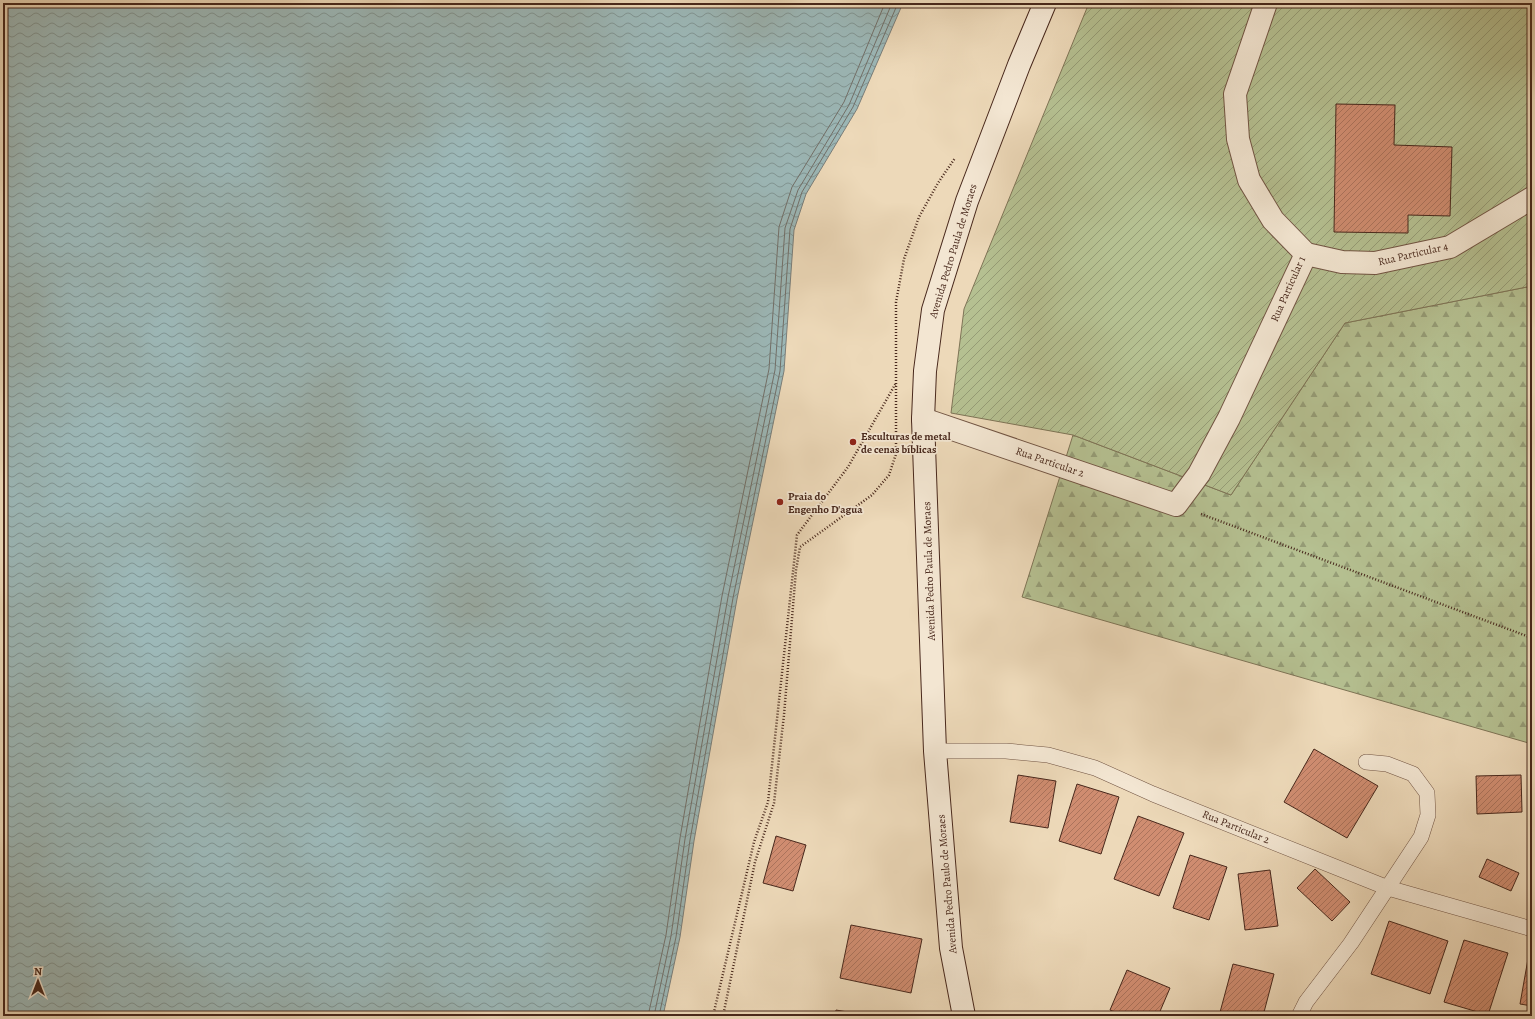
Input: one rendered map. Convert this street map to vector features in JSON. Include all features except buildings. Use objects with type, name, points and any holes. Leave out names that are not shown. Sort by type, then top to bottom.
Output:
[{"type":"street","name":"Avenida Pedro Paula de Moraes","points":[[935,751],[923,419],[927,359],[933,310],[967,201],[1019,65],[1045,3]]},
{"type":"street","name":"Rua Particular 1","points":[[1176,505],[1199,474],[1229,418],[1306,254],[1273,220],[1249,180],[1238,139],[1235,94],[1266,3]]},
{"type":"street","name":"Rua Particular 4","points":[[1306,254],[1342,262],[1375,263],[1450,247],[1532,198]]},
{"type":"street","name":"Rua Particular 2","points":[[923,419],[1176,505]]},
{"type":"street","name":"Avenida Pedro Paulo de Moraes","points":[[935,751],[951,948],[964,1016]]},
{"type":"lane","name":"Rua Particular 2","points":[[935,751],[1006,751],[1048,755],[1095,768],[1153,794],[1388,888],[1532,929]]},
{"type":"lane","points":[[1299,1016],[1306,1002],[1351,943],[1421,837],[1428,815],[1427,793],[1413,774],[1387,764],[1366,762]]},
{"type":"path","points":[[723,1016],[755,862],[774,803],[784,715],[796,570],[800,547],[872,495],[889,475],[896,454],[896,302],[904,259],[919,217],[958,152]]},
{"type":"path","points":[[713,1016],[754,842],[768,802],[797,535],[848,467],[905,367],[927,359]]},
{"type":"path","points":[[1176,505],[1532,638]]},
{"type":"green space","points":[[1089,3],[1532,3],[1532,286],[1345,323],[1231,495],[1073,435],[951,413],[964,309]]},
{"type":"green space","points":[[1532,286],[1532,744],[1022,597],[1073,435],[1231,495],[1345,323]]},
{"type":"water","points":[[3,3],[903,3],[857,109],[806,194],[794,230],[784,371],[737,599],[694,841],[680,937],[663,1016],[3,1016]]},
{"type":"place","name":"Esculturas de metal de cenas bíblicas","points":[[853,442]]},
{"type":"place","name":"Praia do Engenho D'agua","points":[[780,502]]}]
